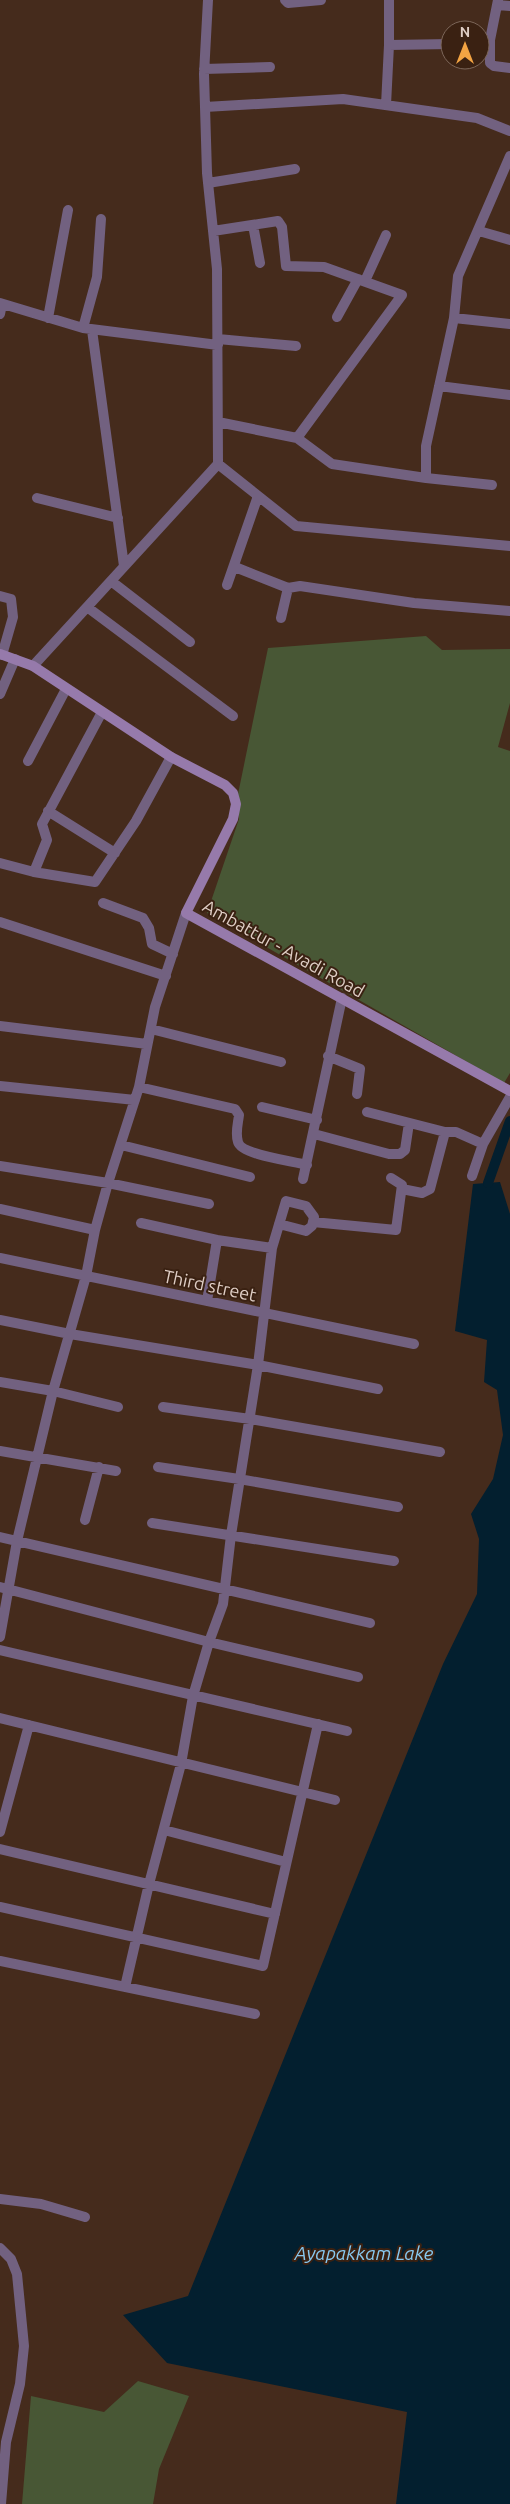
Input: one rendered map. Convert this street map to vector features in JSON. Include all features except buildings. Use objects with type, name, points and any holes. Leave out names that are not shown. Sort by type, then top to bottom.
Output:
[{"type":"street","points":[[33,666],[218,464],[218,269],[208,183],[204,69],[208,0]]},
{"type":"street","points":[[285,0],[288,2],[321,0]]},
{"type":"street","points":[[386,105],[389,0]]},
{"type":"street","points":[[490,25],[498,2],[510,6]]},
{"type":"street","points":[[389,45],[440,44]]},
{"type":"street","points":[[490,63],[494,66],[510,68]]},
{"type":"street","points":[[204,69],[270,67]]},
{"type":"street","points":[[205,106],[343,98],[477,118],[510,131]]},
{"type":"street","points":[[426,478],[426,446],[454,318],[458,276],[510,156]]},
{"type":"street","points":[[208,183],[295,169]]},
{"type":"street","points":[[48,318],[68,210]]},
{"type":"street","points":[[101,219],[97,277],[88,329],[124,566]]},
{"type":"street","points":[[214,231],[278,221],[282,227],[286,266],[324,267],[402,295],[296,438]]},
{"type":"street","points":[[253,225],[260,263]]},
{"type":"street","points":[[479,231],[510,240]]},
{"type":"street","points":[[337,317],[362,280],[386,235]]},
{"type":"street","points":[[1,307],[88,329],[218,342],[296,346]]},
{"type":"street","points":[[454,318],[510,324]]},
{"type":"street","points":[[439,386],[510,395]]},
{"type":"street","points":[[218,422],[296,438],[332,464],[426,478],[492,485]]},
{"type":"street","points":[[218,464],[296,526],[510,546]]},
{"type":"street","points":[[227,585],[235,567],[258,496]]},
{"type":"street","points":[[38,498],[118,518]]},
{"type":"street","points":[[235,567],[288,588],[300,586],[414,603],[510,611]]},
{"type":"street","points":[[111,581],[190,642]]},
{"type":"street","points":[[281,618],[288,588]]},
{"type":"street","points":[[0,596],[11,599],[13,617],[1,654]]},
{"type":"street","points":[[87,607],[233,716]]},
{"type":"street","name":"Ambattur - Avadi Road","points":[[1,654],[33,666],[171,758],[225,785],[233,793],[236,804],[233,819],[186,913],[510,1091]]},
{"type":"street","points":[[0,694],[15,659]]},
{"type":"street","points":[[28,761],[66,689]]},
{"type":"street","points":[[34,872],[48,840],[42,824],[102,712]]},
{"type":"street","points":[[0,863],[34,872],[95,882],[136,821],[171,758]]},
{"type":"street","points":[[48,811],[115,853]]},
{"type":"street","points":[[103,903],[143,918],[149,928],[152,944],[173,954]]},
{"type":"street","points":[[0,1638],[4,1588],[53,1391],[86,1276],[95,1230],[108,1183],[122,1145],[139,1087],[151,1029],[186,913]]},
{"type":"street","points":[[0,922],[166,976]]},
{"type":"street","points":[[303,1179],[342,998]]},
{"type":"street","points":[[0,1026],[147,1044]]},
{"type":"street","points":[[151,1029],[281,1062]]},
{"type":"street","points":[[328,1056],[360,1069],[357,1094]]},
{"type":"street","points":[[0,1086],[135,1100]]},
{"type":"street","points":[[139,1087],[235,1109],[239,1115],[236,1129],[238,1144],[242,1148],[255,1154],[307,1165]]},
{"type":"street","points":[[472,1176],[483,1144],[510,1097]]},
{"type":"street","points":[[262,1106],[317,1120]]},
{"type":"street","points":[[366,1112],[444,1132],[456,1132],[483,1144]]},
{"type":"street","points":[[314,1134],[389,1154],[400,1154],[405,1150],[409,1123]]},
{"type":"street","points":[[402,1189],[422,1193],[430,1189],[444,1132]]},
{"type":"street","points":[[122,1145],[250,1176]]},
{"type":"street","points":[[0,1166],[108,1183],[209,1204]]},
{"type":"street","points":[[313,1222],[396,1230],[402,1189],[400,1182],[391,1178]]},
{"type":"street","points":[[125,1987],[149,1884],[181,1764],[194,1696],[208,1642],[223,1604],[239,1479],[258,1364],[272,1248],[279,1224],[286,1201],[306,1206],[314,1217],[313,1222],[306,1231],[279,1224]]},
{"type":"street","points":[[0,1209],[95,1230]]},
{"type":"street","points":[[141,1223],[218,1240],[272,1248]]},
{"type":"street","points":[[207,1301],[218,1240]]},
{"type":"street","name":"Third street","points":[[0,1258],[414,1344]]},
{"type":"street","points":[[0,1320],[70,1334],[258,1364],[378,1389]]},
{"type":"street","points":[[0,1382],[53,1391],[118,1407]]},
{"type":"street","points":[[163,1408],[250,1419],[440,1452]]},
{"type":"street","points":[[0,1451],[116,1471]]},
{"type":"street","points":[[85,1520],[99,1467]]},
{"type":"street","points":[[158,1468],[239,1479],[398,1507]]},
{"type":"street","points":[[152,1523],[394,1561]]},
{"type":"street","points":[[0,1537],[370,1623]]},
{"type":"street","points":[[4,1588],[208,1642],[358,1677]]},
{"type":"street","points":[[0,1650],[347,1731]]},
{"type":"street","points":[[0,1718],[181,1764],[335,1800]]},
{"type":"street","points":[[0,1907],[263,1966],[318,1724]]},
{"type":"street","points":[[0,1832],[29,1725]]},
{"type":"street","points":[[164,1830],[286,1862]]},
{"type":"street","points":[[0,1848],[275,1914]]},
{"type":"street","points":[[0,1961],[255,2014]]},
{"type":"street","points":[[0,2199],[41,2204],[85,2217]]},
{"type":"street","points":[[0,2248],[11,2259],[17,2274],[24,2346],[20,2384],[6,2442],[1,2504]]},
{"type":"green space","points":[[426,636],[442,650],[510,649],[510,703],[498,747],[510,751],[510,1073],[504,1083],[207,913],[239,819],[237,799],[268,648]]},
{"type":"green space","points":[[138,2381],[189,2396],[159,2469],[153,2504],[22,2504],[31,2396],[104,2412]]},
{"type":"water","name":"Ayapakkam Lake","points":[[500,1182],[510,1214],[510,2504],[396,2504],[407,2412],[167,2363],[123,2315],[188,2296],[443,1664],[477,1594],[479,1539],[471,1514],[493,1479],[503,1435],[497,1390],[484,1382],[487,1340],[455,1331],[473,1184]]},
{"type":"waterway","points":[[488,1183],[510,1121]]}]
